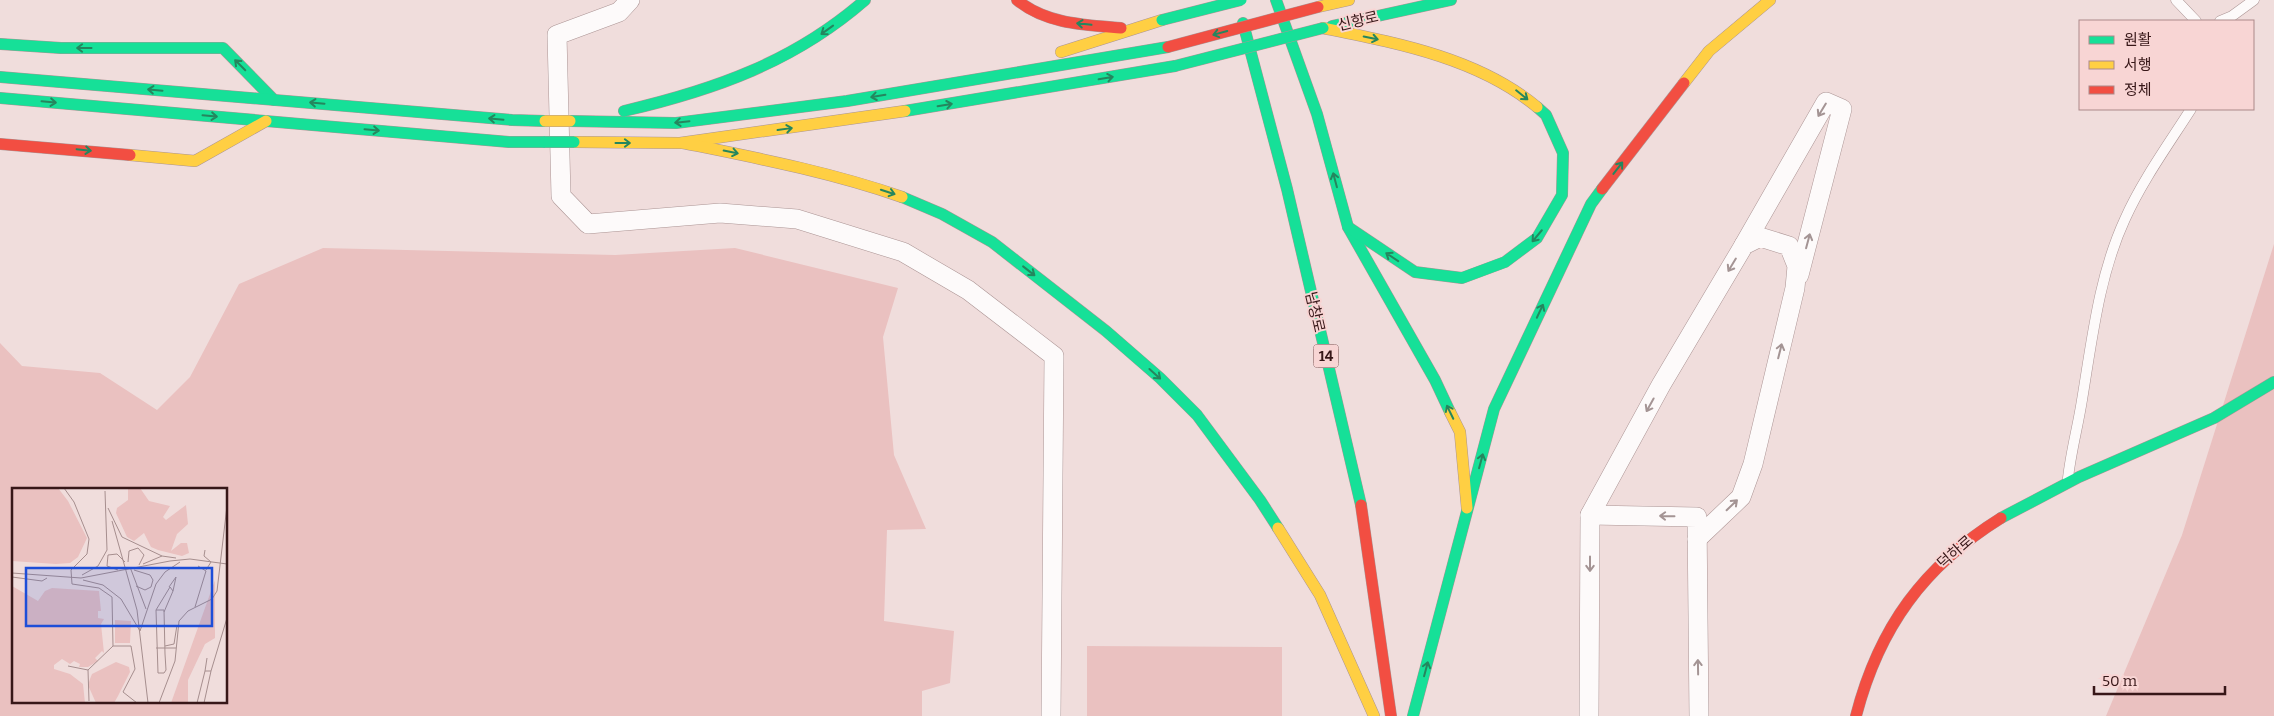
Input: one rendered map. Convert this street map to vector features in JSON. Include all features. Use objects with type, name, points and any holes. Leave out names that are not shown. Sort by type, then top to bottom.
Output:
[{"type":"main road","points":[[571,121],[668,102],[742,77],[812,41],[856,9],[865,0]]},
{"type":"main road","points":[[1017,0],[1023,6],[1066,22],[1132,29]]},
{"type":"main road","points":[[0,76],[512,120],[676,123],[847,101],[972,81],[1132,29],[1239,0]]},
{"type":"main road","name":"남창로","points":[[1239,0],[1363,513],[1391,716]]},
{"type":"main road","points":[[1276,0],[1316,114],[1348,227],[1435,380],[1460,432],[1468,511]]},
{"type":"main road","name":"신항로","points":[[972,81],[1168,47],[1349,0]]},
{"type":"main road","name":"신항로","points":[[683,143],[850,120],[1175,66],[1324,28],[1451,0]]},
{"type":"main road","points":[[1413,716],[1494,409],[1590,204],[1709,51],[1770,0]]},
{"type":"main road","points":[[1324,28],[1386,42],[1468,66],[1516,90],[1546,115],[1563,154],[1562,194],[1537,238],[1505,262],[1462,278],[1414,272],[1348,227]]},
{"type":"main road","points":[[0,44],[61,48],[223,48],[274,100]]},
{"type":"main road","points":[[0,98],[509,142],[683,143],[785,163],[856,181],[915,202],[942,214],[992,242],[1106,331],[1160,378],[1197,415],[1260,500],[1320,595],[1374,716]]},
{"type":"main road","points":[[0,144],[195,161],[266,121]]},
{"type":"main road","name":"덕하로","points":[[1856,716],[1861,693],[1880,648],[1902,611],[1946,558],[1988,525],[2124,456],[2224,413],[2274,382]]},
{"type":"street","points":[[630,0],[619,12],[557,35],[561,196],[588,224],[720,213],[797,219],[903,252],[968,290],[1054,356],[1051,716]]},
{"type":"street","points":[[1589,716],[1590,515],[1661,385],[1826,102],[1842,109],[1795,288],[1753,464],[1741,497],[1697,538]]},
{"type":"street","points":[[1744,245],[1760,237],[1789,246],[1797,266],[1795,288]]},
{"type":"street","points":[[1590,515],[1697,517],[1699,716]]},
{"type":"street","points":[[1841,716],[1861,693]]},
{"type":"lane","points":[[2176,0],[2195,20]]},
{"type":"lane","points":[[2222,20],[2232,16],[2254,0]]},
{"type":"lane","points":[[2067,484],[2070,451],[2110,260],[2124,220],[2157,162],[2190,110]]},
{"type":"shaded area","points":[[2274,244],[2274,716],[2106,716],[2182,535]]},
{"type":"shaded area","points":[[323,248],[615,255],[735,248],[898,288],[883,337],[894,455],[926,529],[887,530],[884,621],[954,631],[950,683],[922,691],[922,716],[0,716],[0,343],[22,366],[100,373],[157,410],[190,377],[239,284]]},
{"type":"shaded area","points":[[1087,646],[1282,647],[1282,716],[1087,716]]},
{"type":"traffic: fast","points":[[624,111],[690,94],[752,71],[810,41],[838,22],[865,0]]},
{"type":"traffic: fast","points":[[1162,20],[1241,0]]},
{"type":"traffic: fast","points":[[1276,0],[1317,114],[1348,227],[1435,380],[1450,412]]},
{"type":"traffic: fast","points":[[1332,26],[1451,0]]},
{"type":"traffic: fast","points":[[1243,23],[1287,189],[1361,505]]},
{"type":"traffic: fast","points":[[1175,66],[1323,28]]},
{"type":"traffic: fast","points":[[0,44],[61,48],[223,48],[274,100]]},
{"type":"traffic: fast","points":[[570,121],[676,123],[847,101],[1168,47]]},
{"type":"traffic: fast","points":[[905,111],[1175,66]]},
{"type":"traffic: fast","points":[[0,77],[512,120],[545,121]]},
{"type":"traffic: fast","points":[[0,98],[509,142],[545,142]]},
{"type":"traffic: fast","points":[[1348,227],[1415,272],[1462,278],[1505,262],[1537,238],[1562,195],[1563,153],[1546,115],[1537,107]]},
{"type":"traffic: fast","points":[[545,142],[574,142]]},
{"type":"traffic: fast","points":[[1413,716],[1494,409],[1591,204],[1602,189]]},
{"type":"traffic: fast","points":[[902,197],[942,214],[992,242],[1106,331],[1160,378],[1197,415],[1260,500],[1278,528]]},
{"type":"traffic: fast","points":[[2001,518],[2079,477],[2214,418],[2274,382]]},
{"type":"traffic: slow","points":[[1318,7],[1349,0]]},
{"type":"traffic: slow","points":[[1684,83],[1709,51],[1770,0]]},
{"type":"traffic: slow","points":[[1061,52],[1162,20]]},
{"type":"traffic: slow","points":[[1323,28],[1408,47],[1463,64],[1514,90],[1537,107]]},
{"type":"traffic: slow","points":[[574,142],[680,143],[905,111]]},
{"type":"traffic: slow","points":[[130,155],[195,161],[266,121]]},
{"type":"traffic: slow","points":[[545,121],[570,121]]},
{"type":"traffic: slow","points":[[683,143],[821,173],[902,197]]},
{"type":"traffic: slow","points":[[1450,412],[1460,432],[1467,508]]},
{"type":"traffic: slow","points":[[1278,528],[1320,595],[1374,716]]},
{"type":"traffic: jam","points":[[1017,0],[1028,8],[1053,19],[1121,28]]},
{"type":"traffic: jam","points":[[1168,47],[1318,7]]},
{"type":"traffic: jam","points":[[1602,189],[1684,83]]},
{"type":"traffic: jam","points":[[0,144],[130,155]]},
{"type":"traffic: jam","points":[[1361,505],[1391,716]]},
{"type":"traffic: jam","points":[[1856,716],[1878,654],[1908,602],[1927,578],[1949,557],[2001,518]]}]
